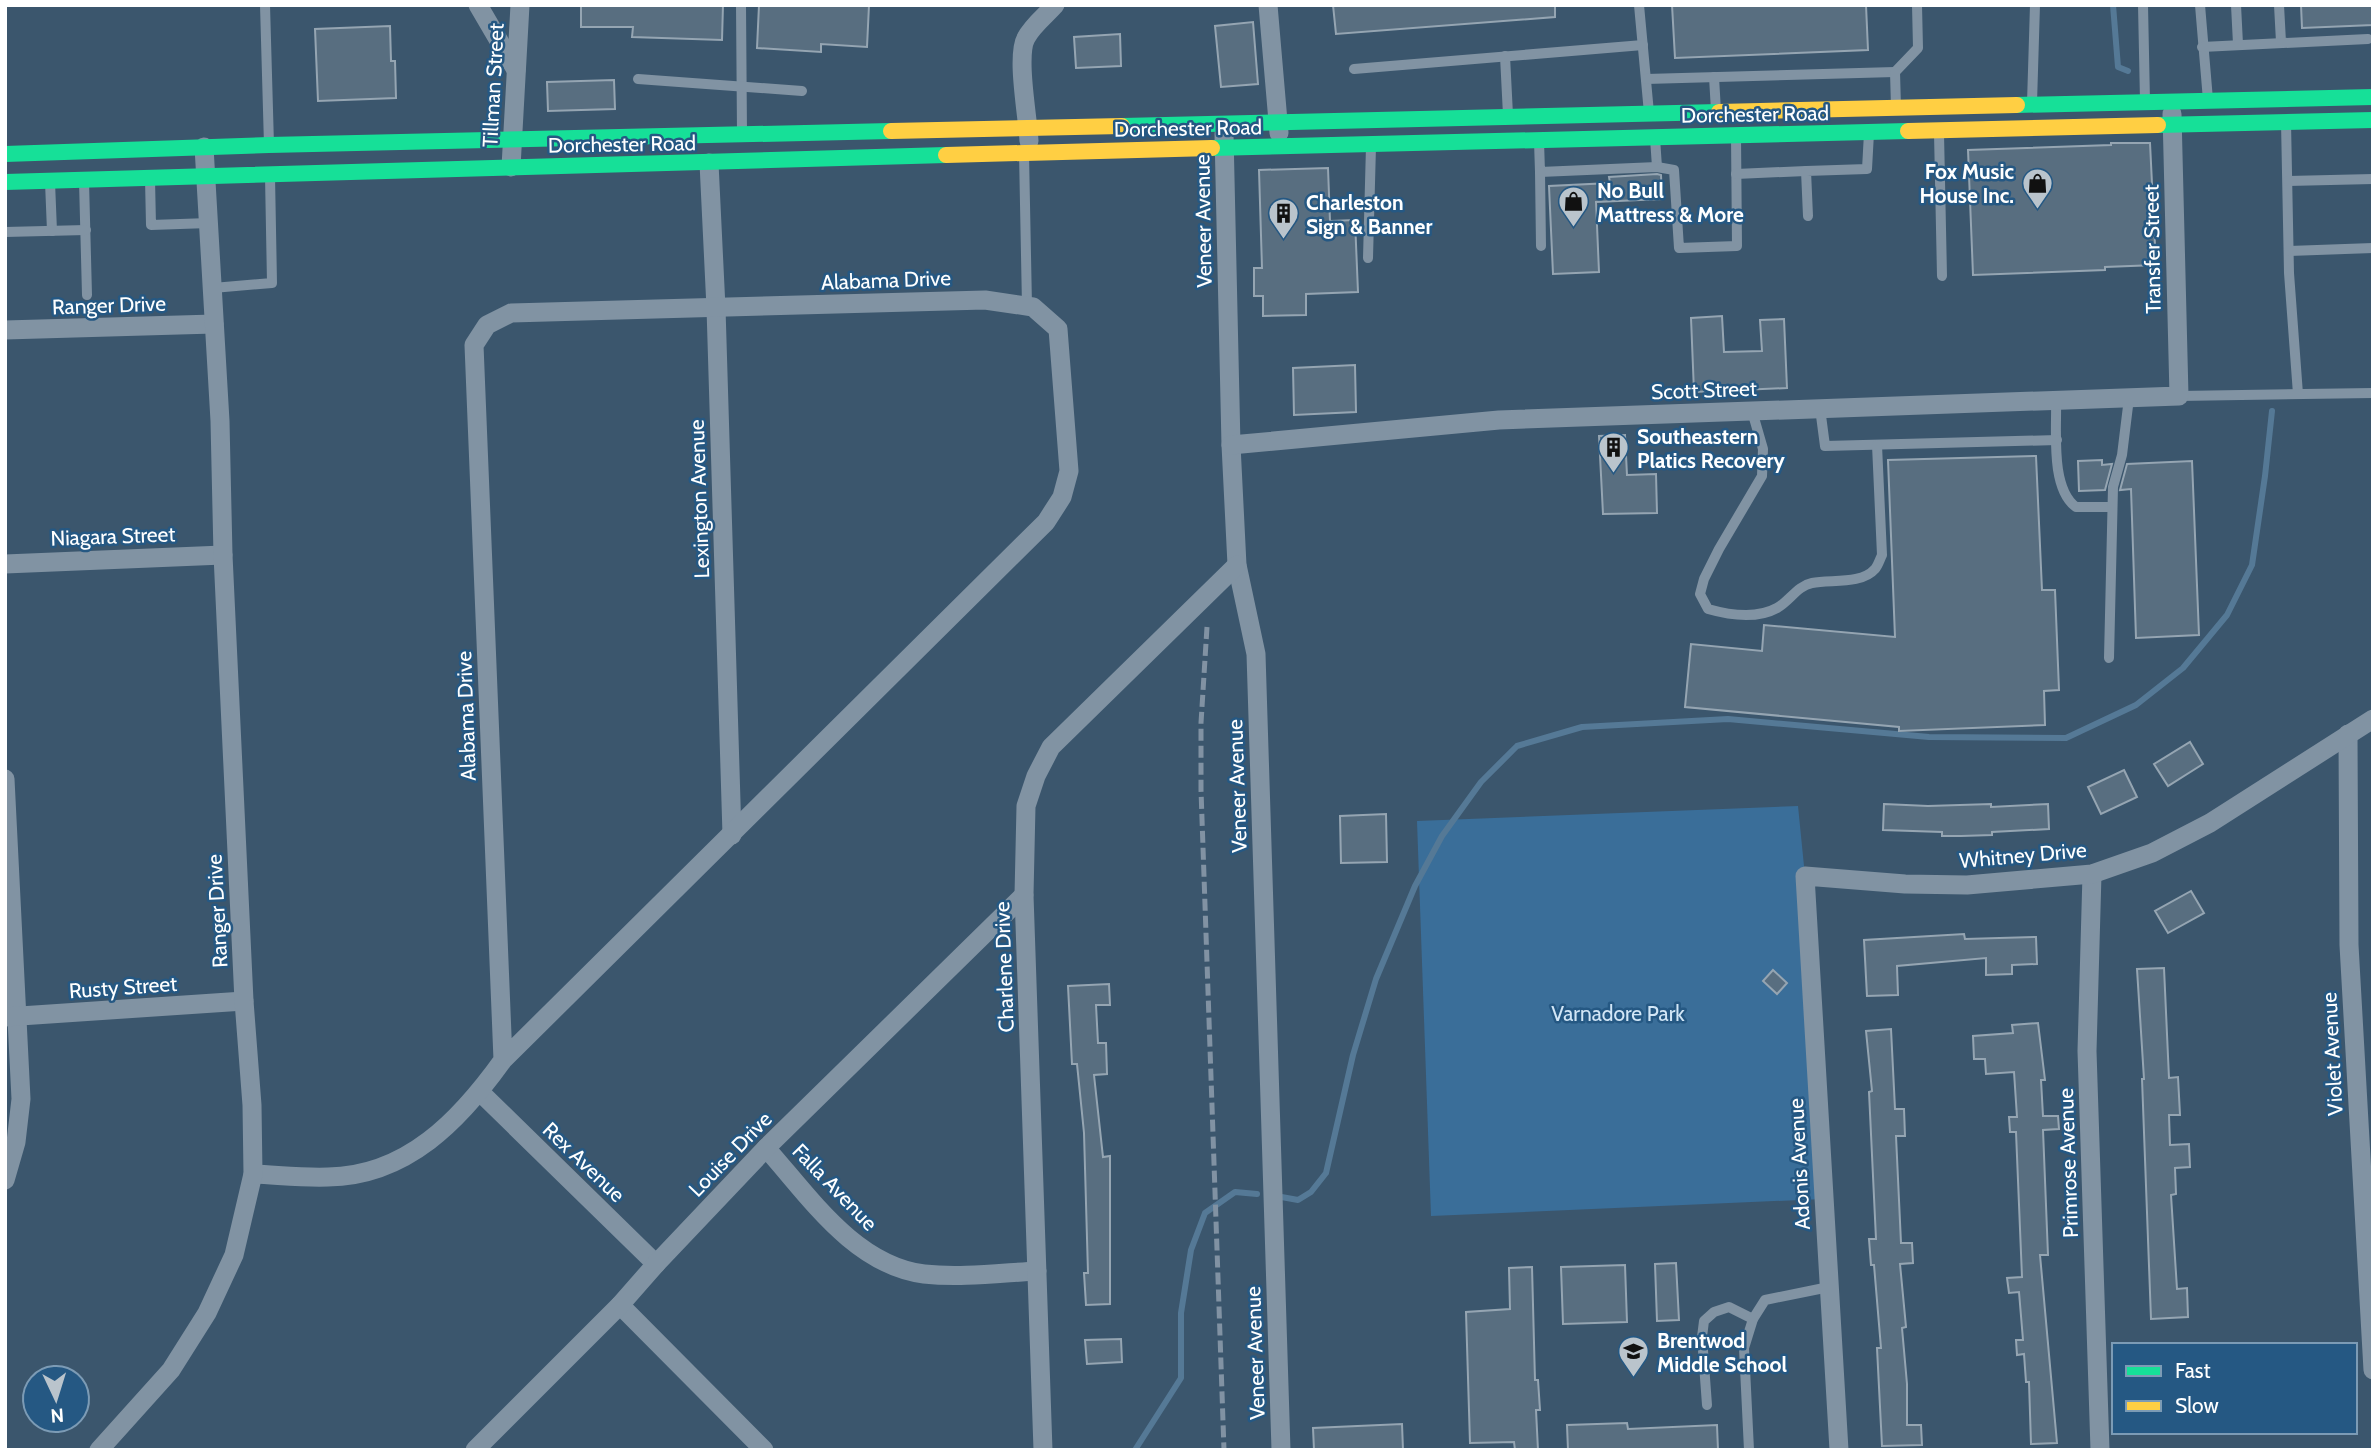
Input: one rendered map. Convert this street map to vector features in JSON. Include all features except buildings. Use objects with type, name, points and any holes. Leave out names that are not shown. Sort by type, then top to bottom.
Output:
[{"type":"main road","name":"Dorchester Road","points":[[5,155],[513,139],[2373,97]]},
{"type":"main road","name":"Dorchester Road","points":[[5,182],[1224,147],[2373,120]]},
{"type":"street","points":[[478,5],[516,71]]},
{"type":"street","name":"Tillman Street","points":[[511,167],[520,5]]},
{"type":"street","points":[[1027,153],[1023,46],[1026,36],[1055,5]]},
{"type":"street","points":[[1268,5],[1279,147]]},
{"type":"street","name":"Transfer Street","points":[[2172,101],[2179,396]]},
{"type":"street","name":"Veneer Avenue","points":[[1224,123],[1231,445],[1237,565],[1256,654],[1281,1450]]},
{"type":"street","name":"Ranger Drive","points":[[99,1450],[171,1370],[207,1313],[234,1255],[253,1174],[252,1105],[244,1001],[223,555],[220,421],[204,147]]},
{"type":"street","name":"Lexington Avenue","points":[[709,163],[732,835]]},
{"type":"street","name":"Alabama Drive","points":[[253,1174],[330,1177],[384,1168],[432,1140],[480,1092],[503,1060],[1046,522],[1062,497],[1069,471],[1058,330],[1033,307],[985,300],[511,313],[487,325],[474,345],[503,1060]]},
{"type":"street","name":"Ranger Drive","points":[[5,330],[214,324]]},
{"type":"street","name":"Scott Street","points":[[1231,445],[1499,420],[2179,396]]},
{"type":"street","name":"Niagara Street","points":[[5,564],[223,555]]},
{"type":"street","name":"Charlene Drive","points":[[1043,1450],[1024,895],[1026,806],[1036,776],[1051,747],[1237,565]]},
{"type":"street","name":"Whitney Drive","points":[[1805,876],[1905,884],[1967,885],[2092,874],[2152,853],[2210,823],[2373,719]]},
{"type":"street","name":"Violet Avenue","points":[[2348,734],[2349,945],[2373,1370]]},
{"type":"street","points":[[5,779],[11,1017],[21,1099],[16,1142],[5,1180]]},
{"type":"street","name":"Primrose Avenue","points":[[2092,874],[2087,1051],[2100,1450]]},
{"type":"street","name":"Adonis Avenue","points":[[1805,876],[1839,1450]]},
{"type":"street","name":"Louise Drive","points":[[475,1450],[620,1305],[766,1148],[1024,895]]},
{"type":"street","name":"Rusty Street","points":[[11,1017],[244,1001]]},
{"type":"street","name":"Rex Avenue","points":[[480,1092],[656,1264]]},
{"type":"street","name":"Falla Avenue","points":[[766,1148],[851,1241],[900,1269],[923,1274],[959,1275],[1037,1271]]},
{"type":"street","points":[[620,1305],[764,1450]]},
{"type":"lane","points":[[265,5],[269,145]]},
{"type":"lane","points":[[741,5],[742,134]]},
{"type":"lane","points":[[1639,5],[1657,167]]},
{"type":"lane","points":[[1646,79],[1895,72],[1918,48],[1917,5]]},
{"type":"lane","points":[[2031,128],[2035,5]]},
{"type":"lane","points":[[2143,5],[2145,125]]},
{"type":"lane","points":[[2200,5],[2208,100]]},
{"type":"lane","points":[[2236,5],[2238,44]]},
{"type":"lane","points":[[2279,5],[2281,42]]},
{"type":"lane","points":[[2202,47],[2368,40]]},
{"type":"lane","points":[[1354,69],[1643,45]]},
{"type":"lane","points":[[1505,56],[1508,116]]},
{"type":"lane","points":[[1895,72],[1896,132]]},
{"type":"lane","points":[[1714,77],[1717,136]]},
{"type":"lane","points":[[638,79],[803,91]]},
{"type":"lane","points":[[2286,122],[2289,251],[2298,394]]},
{"type":"lane","points":[[1939,131],[1942,276]]},
{"type":"lane","points":[[1737,174],[1867,169],[1869,133]]},
{"type":"lane","points":[[1540,172],[1657,167],[1674,170],[1679,248],[1737,246],[1736,136]]},
{"type":"lane","points":[[1539,141],[1541,246]]},
{"type":"lane","points":[[1368,258],[1371,145]]},
{"type":"lane","points":[[1027,153],[1027,306]]},
{"type":"lane","points":[[1806,171],[1808,216]]},
{"type":"lane","points":[[213,288],[272,283],[270,176]]},
{"type":"lane","points":[[2288,181],[2373,178]]},
{"type":"lane","points":[[150,179],[151,225],[209,223]]},
{"type":"lane","points":[[84,180],[87,295]]},
{"type":"lane","points":[[50,181],[52,231]]},
{"type":"lane","points":[[5,232],[86,230]]},
{"type":"lane","points":[[2289,251],[2373,248]]},
{"type":"lane","points":[[2179,396],[2373,393]]},
{"type":"lane","points":[[2109,658],[2113,487],[2122,455],[2129,398]]},
{"type":"lane","points":[[2056,401],[2060,484],[2071,504],[2081,508],[2112,506]]},
{"type":"lane","points":[[1820,408],[1825,446],[2057,440]]},
{"type":"lane","points":[[1752,411],[1763,449],[1762,476],[1719,549],[1704,579],[1700,594],[1708,609],[1728,615],[1754,614],[1777,608],[1801,587],[1811,583],[1857,578],[1874,570],[1882,555],[1877,445]]},
{"type":"lane","points":[[1749,1450],[1744,1348],[1754,1319],[1765,1300],[1829,1287]]},
{"type":"lane","points":[[1707,1405],[1702,1337],[1704,1321],[1714,1312],[1729,1307],[1754,1319]]},
{"type":"green space","name":"Varnadore Park","points":[[1798,806],[1805,876],[1823,1199],[1431,1216],[1417,821]]},
{"type":"waterway","points":[[2113,5],[2118,67],[2128,71]]},
{"type":"waterway","points":[[1276,1196],[1298,1200],[1311,1192],[1326,1173],[1353,1055],[1376,979],[1415,886],[1442,836],[1481,782],[1517,746],[1582,727],[1728,719],[1929,737],[2066,738],[2136,705],[2183,668],[2227,615],[2252,565],[2272,411]]},
{"type":"waterway","points":[[1135,1450],[1181,1378],[1181,1313],[1191,1250],[1205,1213],[1235,1192],[1257,1194]]},
{"type":"railway","points":[[1207,627],[1201,723],[1201,790],[1224,1450]]},
{"type":"traffic: fast","points":[[2017,105],[2373,97]]},
{"type":"traffic: fast","points":[[1122,126],[1719,112]]},
{"type":"traffic: fast","points":[[2158,125],[2373,120]]},
{"type":"traffic: fast","points":[[5,154],[269,145],[891,131]]},
{"type":"traffic: fast","points":[[1212,148],[1908,131]]},
{"type":"traffic: fast","points":[[5,182],[946,155]]},
{"type":"traffic: slow","points":[[1719,112],[2017,105]]},
{"type":"traffic: slow","points":[[1908,131],[2158,125]]},
{"type":"traffic: slow","points":[[891,131],[1122,126]]},
{"type":"traffic: slow","points":[[946,155],[1212,148]]},
{"type":"place","name":"Fox Music House Inc.","points":[[2037,210]]},
{"type":"place","name":"No Bull Mattress & More","points":[[1574,229]]},
{"type":"place","name":"Charleston Sign & Banner","points":[[1283,241]]},
{"type":"place","name":"Southeastern Platics Recovery","points":[[1614,475]]},
{"type":"place","name":"Brentwod Middle School","points":[[1634,1379]]}]
